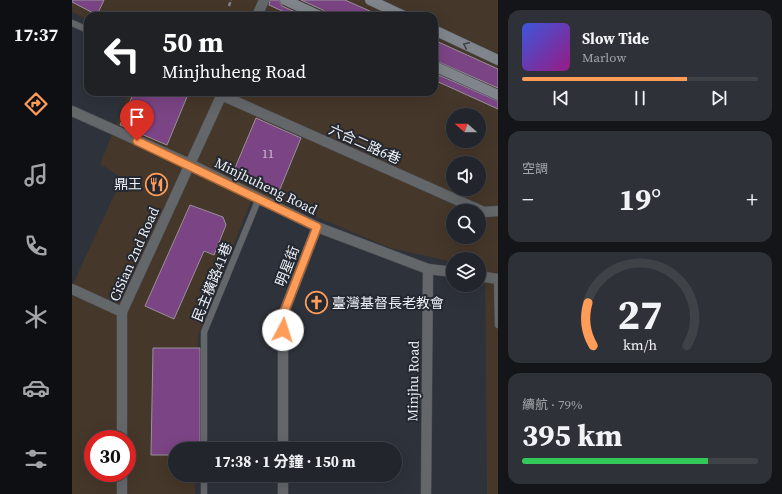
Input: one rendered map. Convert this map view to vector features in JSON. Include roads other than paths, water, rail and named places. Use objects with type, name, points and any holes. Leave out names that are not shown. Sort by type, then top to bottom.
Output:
[{"type":"main road","points":[[285,0],[311,12]]},
{"type":"main road","points":[[370,0],[396,12]]},
{"type":"main road","points":[[438,32],[498,60]]},
{"type":"main road","points":[[438,68],[498,95]]},
{"type":"street","points":[[259,12],[264,0]]},
{"type":"street","name":"CiSian 2nd Road","points":[[122,430],[122,312],[190,164],[218,96]]},
{"type":"street","name":"六合二路6巷","points":[[226,96],[484,212],[498,212]]},
{"type":"street","name":"Minjhuheng Road","points":[[72,111],[190,164],[317,227],[428,269],[446,271]]},
{"type":"street","name":"明星街","points":[[283,442],[283,315],[317,227]]},
{"type":"street","name":"Minjhu Road","points":[[426,494],[428,269]]},
{"type":"street","points":[[486,277],[498,279]]},
{"type":"street","points":[[72,289],[122,312]]},
{"type":"street","points":[[122,482],[122,494]]},
{"type":"street","points":[[283,482],[283,494]]},
{"type":"lane","points":[[72,23],[84,28]]},
{"type":"lane","name":"民主橫路41巷","points":[[204,442],[204,332],[259,198]]},
{"type":"lane","points":[[498,279],[498,325]]},
{"type":"lane","points":[[204,482],[204,494]]},
{"type":"place","name":"鼎王","points":[[157,184]]},
{"type":"place","name":"臺灣基督長老教會","points":[[316,303]]}]
